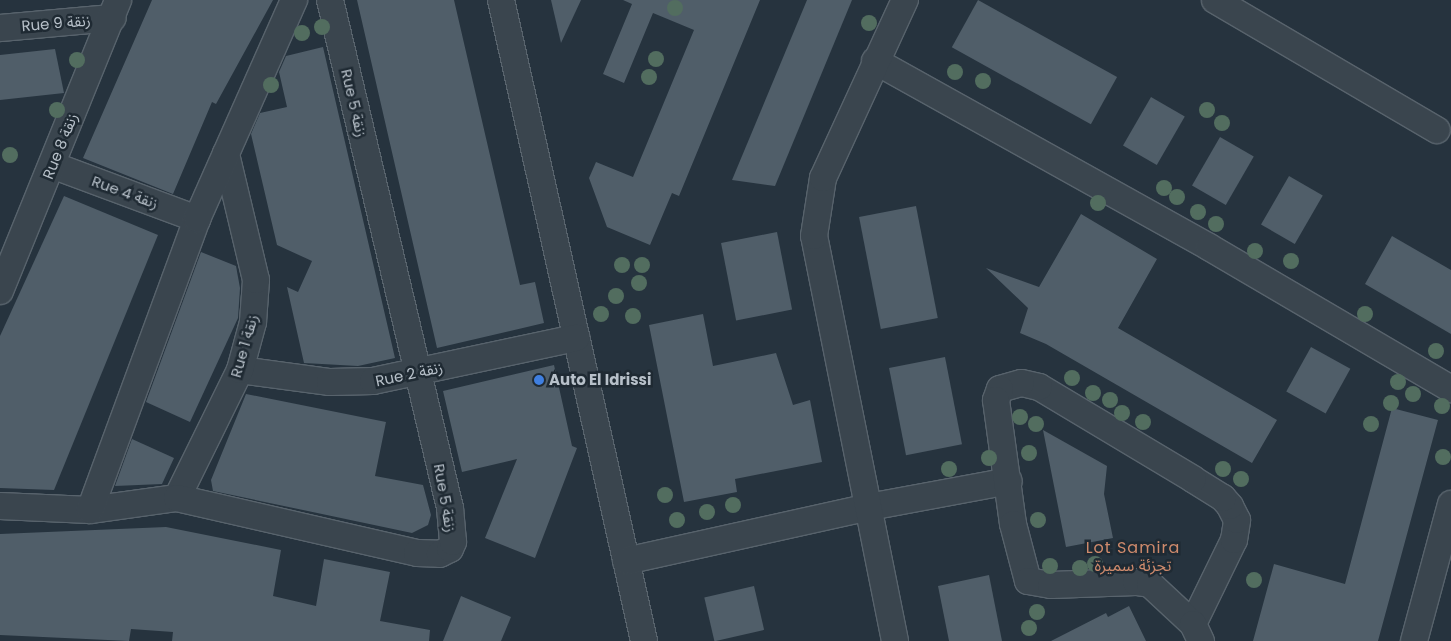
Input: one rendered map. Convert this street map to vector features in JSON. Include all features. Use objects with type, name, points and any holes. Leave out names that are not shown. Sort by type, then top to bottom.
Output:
[{"type":"street","points":[[90,510],[197,219],[294,0]]},
{"type":"street","name":"Rue 5 زنقة","points":[[0,506],[90,510],[178,498],[417,553],[447,552],[453,542],[450,508],[330,0]]},
{"type":"street","points":[[501,0],[644,641]]},
{"type":"street","points":[[895,641],[869,507],[816,261],[814,236],[823,178],[875,61],[905,0]]},
{"type":"street","points":[[1215,0],[1437,130]]},
{"type":"street","name":"Rue 9 زنقة","points":[[0,28],[116,9]]},
{"type":"street","name":"Rue 8 زنقة","points":[[0,291],[116,9]]},
{"type":"street","points":[[875,61],[1209,247],[1451,388]]},
{"type":"street","name":"Rue 1 زنقة","points":[[178,498],[240,370],[253,322],[256,280],[226,154]]},
{"type":"street","name":"Rue 4 زنقة","points":[[52,165],[197,219]]},
{"type":"street","name":"Rue 2 زنقة","points":[[240,370],[349,384],[418,372],[576,338]]},
{"type":"street","points":[[1021,383],[1039,387],[1223,498],[1235,513],[1234,540],[1197,632],[1158,589],[1143,583],[1051,585],[1028,581],[1013,524],[1009,481],[996,400],[1000,389],[1021,383]]},
{"type":"street","points":[[626,561],[869,507],[1009,481]]},
{"type":"street","points":[[1414,641],[1451,504]]},
{"type":"building","points":[[152,0],[273,0],[216,104],[212,102],[173,194],[83,158]]},
{"type":"building","points":[[357,0],[454,0],[520,285],[535,282],[544,323],[437,348]]},
{"type":"building","points":[[551,0],[581,0],[561,43]]},
{"type":"building","points":[[623,0],[760,0],[679,196],[672,193],[650,245],[607,227],[589,178],[596,162],[633,177],[694,30],[653,13],[624,83],[603,74],[632,4]]},
{"type":"building","points":[[807,0],[852,0],[775,186],[732,180]]},
{"type":"building","points":[[978,0],[1117,77],[1091,124],[952,47]]},
{"type":"building","points":[[323,47],[395,358],[358,366],[304,363],[287,287],[298,292],[312,261],[277,245],[251,134],[260,113],[287,107],[279,72],[286,56]]},
{"type":"building","points":[[55,49],[64,93],[0,100],[0,55]]},
{"type":"building","points":[[1151,97],[1185,116],[1157,165],[1123,145]]},
{"type":"building","points":[[1220,137],[1254,156],[1226,205],[1192,185]]},
{"type":"building","points":[[1289,176],[1323,196],[1295,244],[1261,224]]},
{"type":"building","points":[[64,196],[158,235],[54,490],[0,488],[0,336]]},
{"type":"building","points":[[916,206],[938,318],[881,329],[859,217]]},
{"type":"building","points":[[1081,214],[1157,259],[1118,328],[1277,420],[1252,463],[1046,344],[1020,333],[1028,308],[986,268],[1039,287]]},
{"type":"building","points":[[777,232],[792,310],[736,320],[721,243]]},
{"type":"building","points":[[1392,236],[1451,270],[1451,334],[1365,284]]},
{"type":"building","points":[[201,252],[236,266],[240,288],[238,318],[190,422],[146,402]]},
{"type":"building","points":[[703,314],[713,366],[776,353],[793,405],[810,400],[822,462],[735,479],[737,492],[684,502],[649,325]]},
{"type":"building","points":[[1311,347],[1350,369],[1326,413],[1286,392]]},
{"type":"building","points":[[945,357],[962,444],[906,455],[889,368]]},
{"type":"building","points":[[554,365],[572,446],[577,448],[535,558],[485,538],[517,459],[462,472],[443,391]]},
{"type":"building","points":[[246,394],[386,422],[375,476],[423,485],[431,515],[428,525],[412,533],[213,491],[211,480]]},
{"type":"building","points":[[1392,408],[1438,420],[1378,641],[1253,641],[1274,564],[1345,584]]},
{"type":"building","points":[[1043,430],[1107,466],[1104,494],[1113,538],[1066,547]]},
{"type":"building","points":[[132,439],[174,458],[162,484],[115,486]]},
{"type":"building","points":[[166,527],[281,550],[273,596],[316,606],[324,559],[390,572],[380,621],[430,630],[429,641],[172,641],[173,632],[131,629],[129,641],[0,635],[0,534]]},
{"type":"building","points":[[989,575],[1002,641],[949,641],[938,586]]},
{"type":"building","points":[[754,586],[764,630],[714,641],[704,597]]},
{"type":"building","points":[[461,596],[511,617],[501,641],[443,641]]},
{"type":"building","points":[[1129,606],[1146,641],[1051,641],[1106,613],[1108,617]]},
{"type":"place","name":"Auto El Idrissi","points":[[539,380]]},
{"type":"district","name":"Lot Samira تجزئة سميرة","points":[[1133,557]]}]
